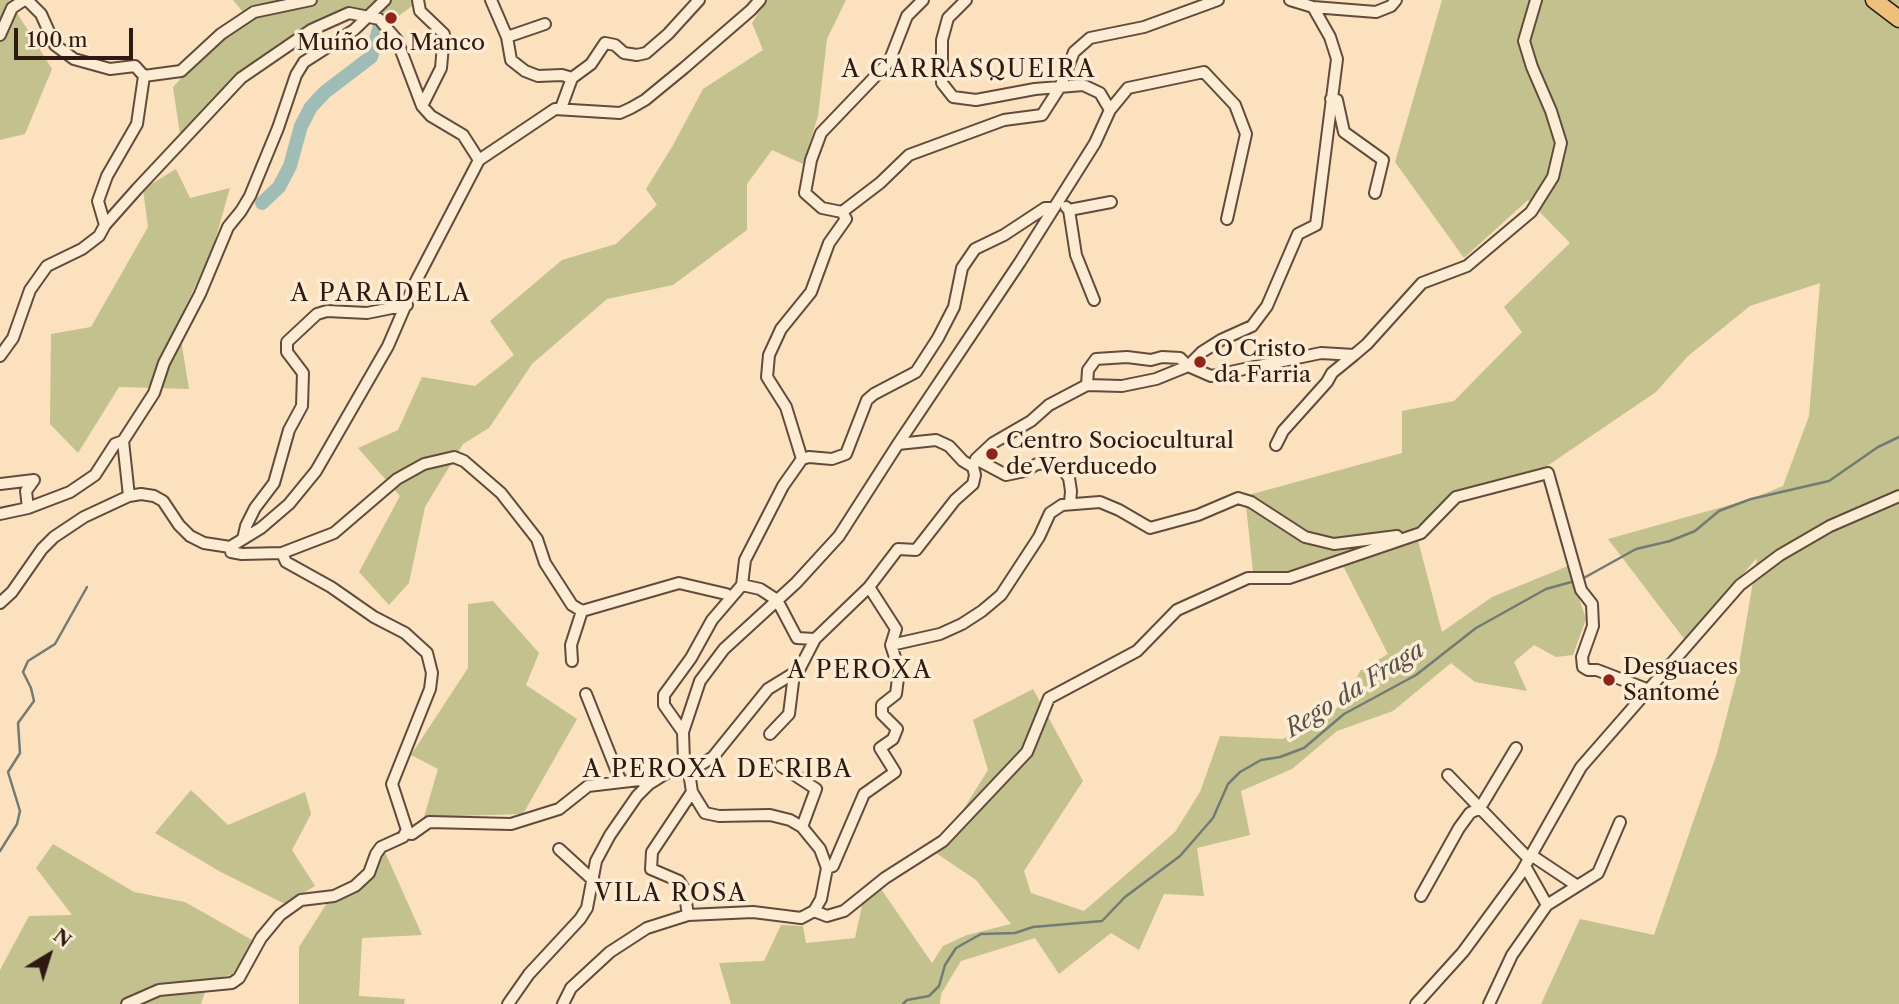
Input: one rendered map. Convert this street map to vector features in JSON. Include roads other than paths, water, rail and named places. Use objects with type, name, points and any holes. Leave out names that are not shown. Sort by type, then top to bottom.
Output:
[{"type":"highway","points":[[1874,0],[1899,19]]},
{"type":"street","points":[[0,35],[12,8],[25,0],[41,14],[55,45],[74,59],[110,69],[135,66],[144,76]]},
{"type":"street","points":[[144,76],[181,71],[221,34],[254,12],[312,0]]},
{"type":"street","points":[[0,514],[28,508],[70,492],[95,475],[115,444],[123,441],[155,393],[164,363],[200,294],[228,227],[242,211],[250,196],[300,68],[304,62],[354,30],[385,0]]},
{"type":"street","points":[[418,0],[420,11],[444,34],[441,68],[422,106]]},
{"type":"street","points":[[491,0],[507,37],[511,60],[525,71],[538,76],[562,75],[572,78]]},
{"type":"street","points":[[561,108],[572,78],[591,64],[605,43],[615,45],[624,53],[646,53],[668,34],[699,0]]},
{"type":"street","points":[[0,603],[12,592],[42,549],[54,537],[85,517],[129,496],[154,496],[163,501],[190,536],[204,543],[230,547],[289,504],[316,471],[388,346],[437,238],[479,160],[546,114],[561,108],[620,113],[631,108],[684,68],[760,0]]},
{"type":"street","points":[[923,0],[907,16],[889,62],[821,133],[811,160],[805,193],[822,208],[842,212],[880,183],[909,155],[1004,120],[1042,115],[1060,87],[1074,52],[1090,38],[1144,27],[1218,0]]},
{"type":"street","points":[[966,0],[948,18],[942,40],[942,83],[953,97],[976,100],[1035,89],[1083,85],[1100,93],[1110,110]]},
{"type":"street","points":[[1290,0],[1312,7],[1376,12],[1391,6],[1396,0]]},
{"type":"street","points":[[1276,445],[1283,431],[1332,373],[1367,344],[1422,283],[1467,266],[1531,212],[1553,177],[1561,143],[1524,41],[1536,0]]},
{"type":"street","points":[[508,1004],[529,974],[587,908],[596,861],[637,796],[649,784],[713,757],[768,689],[799,670],[815,639],[869,587],[898,549],[916,550],[955,500],[973,484],[974,463],[993,443],[1031,421],[1049,405],[1087,385],[1122,386],[1156,379],[1188,366],[1211,346],[1252,326],[1267,306],[1298,234],[1315,225],[1320,202],[1337,59],[1330,37],[1312,7]]},
{"type":"street","points":[[0,356],[13,338],[30,290],[47,266],[99,236],[105,225],[241,78],[311,30],[349,13],[379,19],[397,40],[422,106],[431,116],[463,135],[479,160]]},
{"type":"street","points":[[507,37],[545,24]]},
{"type":"street","points":[[563,1004],[571,988],[610,952],[648,928],[688,915],[753,912],[801,918],[814,911],[821,899],[827,868],[820,849],[802,827],[790,820],[769,815],[719,817],[705,813],[692,792],[683,732],[700,681],[724,649],[777,600],[839,536],[1056,205],[1095,143],[1110,110],[1128,88],[1204,72],[1234,105],[1246,134],[1227,219]]},
{"type":"street","points":[[105,225],[98,201],[107,176],[137,124],[144,76]]},
{"type":"street","points":[[1331,99],[1338,100],[1344,132],[1383,160],[1375,193]]},
{"type":"street","points":[[683,732],[664,705],[664,695],[691,657],[712,620],[742,585],[745,560],[783,486],[802,459],[832,459],[846,454],[867,400],[916,372],[954,307],[962,268],[975,249],[1004,235],[1045,208],[1056,205],[1069,210],[1111,202]]},
{"type":"street","points":[[1069,210],[1076,255],[1094,300]]},
{"type":"street","points":[[802,459],[786,407],[767,377],[769,355],[781,329],[811,292],[829,243],[846,219],[842,212]]},
{"type":"street","points":[[243,539],[255,508],[274,483],[289,430],[302,406],[303,373],[287,352],[287,342],[317,314],[327,311],[367,313],[407,305]]},
{"type":"street","points":[[1087,385],[1088,370],[1096,359],[1127,356],[1151,360],[1162,357],[1180,358],[1188,366],[1211,376],[1321,353],[1354,355]]},
{"type":"street","points":[[898,444],[936,440],[949,446],[963,461],[1006,475],[1025,471],[1037,464],[1051,463],[1061,467],[1069,478],[1072,491],[1070,503]]},
{"type":"street","points":[[123,441],[129,496]]},
{"type":"street","points":[[230,547],[231,552],[242,554],[282,552],[334,533],[397,479],[424,464],[454,457],[464,461],[500,493],[537,539],[545,563],[572,605],[582,611],[680,583],[730,597]]},
{"type":"street","points":[[814,911],[827,916],[844,911],[885,878],[943,841],[1027,752],[1049,698],[1137,651],[1177,610],[1248,578],[1289,578],[1421,533],[1456,497],[1548,473],[1581,590],[1592,604],[1593,626],[1582,657],[1583,667],[1649,690]]},
{"type":"street","points":[[0,484],[34,480],[26,491],[28,508]]},
{"type":"street","points":[[1416,1004],[1463,952],[1528,860],[1581,767],[1748,577],[1830,526],[1899,496]]},
{"type":"street","points":[[891,645],[940,634],[982,611],[1001,595],[1020,570],[1040,537],[1050,513],[1070,503],[1100,502],[1150,528],[1198,515],[1238,498],[1251,502],[1305,537],[1334,544],[1421,533]]},
{"type":"street","points":[[282,552],[286,562],[331,587],[419,644],[430,661],[430,689],[392,784],[406,833]]},
{"type":"street","points":[[742,585],[760,589],[777,600],[797,638],[815,639]]},
{"type":"street","points":[[827,868],[832,866],[863,794],[895,772],[880,748],[893,739],[897,729],[882,714],[882,705],[895,694],[899,670],[891,645],[896,629],[869,587]]},
{"type":"street","points":[[572,661],[571,645],[582,611]]},
{"type":"street","points":[[770,734],[789,714],[794,674]]},
{"type":"street","points":[[586,694],[621,782]]},
{"type":"street","points":[[1421,896],[1459,828],[1470,813],[1480,808],[1516,748]]},
{"type":"street","points":[[781,766],[816,789],[802,827]]},
{"type":"street","points":[[1448,775],[1528,860],[1576,885]]},
{"type":"street","points":[[406,833],[412,834],[429,822],[511,824],[559,810],[588,786],[639,780],[649,784]]},
{"type":"street","points":[[688,915],[680,881],[651,869],[652,852],[692,792]]},
{"type":"street","points":[[1490,1000],[1513,955],[1547,905],[1598,873],[1620,822]]},
{"type":"street","points":[[127,1004],[159,990],[232,983],[239,978],[261,938],[280,915],[302,900],[334,896],[355,886],[369,873],[381,846],[398,840],[406,833]]},
{"type":"street","points":[[559,849],[594,881]]},
{"type":"street","points":[[1528,860],[1547,905]]},
{"type":"waterway","points":[[262,203],[279,187],[290,166],[301,126],[311,107],[325,92],[371,57],[380,26]]},
{"type":"waterway","name":"Rego da Fraga","points":[[1582,579],[1636,549],[1670,541],[1695,531],[1719,511],[1751,499],[1829,481],[1878,447],[1899,437]]},
{"type":"waterway","name":"Rego da Fraga","points":[[903,1004],[907,1000],[929,996],[939,986],[945,965],[956,948],[981,934],[1015,933],[1033,927],[1102,921],[1125,897],[1180,856],[1213,818],[1228,784],[1240,772],[1261,760],[1280,757],[1304,748],[1344,714],[1416,675],[1476,628],[1546,589],[1575,581]]},
{"type":"waterway","points":[[0,851],[17,824],[20,811],[8,772],[20,753],[18,723],[34,701],[23,672],[28,661],[55,644],[87,587]]},
{"type":"place","name":"Muíño do Manco","points":[[391,18]]},
{"type":"place","name":"O Cristo da Farria","points":[[1200,362]]},
{"type":"place","name":"Centro Sociocultural de Verducedo","points":[[992,454]]},
{"type":"place","name":"Desguaces Santomé","points":[[1609,680]]},
{"type":"district","name":"A CARRASQUEIRA","points":[[969,70]]},
{"type":"district","name":"A PARADELA","points":[[381,294]]},
{"type":"district","name":"A PEROXA","points":[[860,671]]},
{"type":"district","name":"A PEROXA DE RIBA","points":[[718,770]]},
{"type":"district","name":"VILA ROSA","points":[[671,894]]}]
